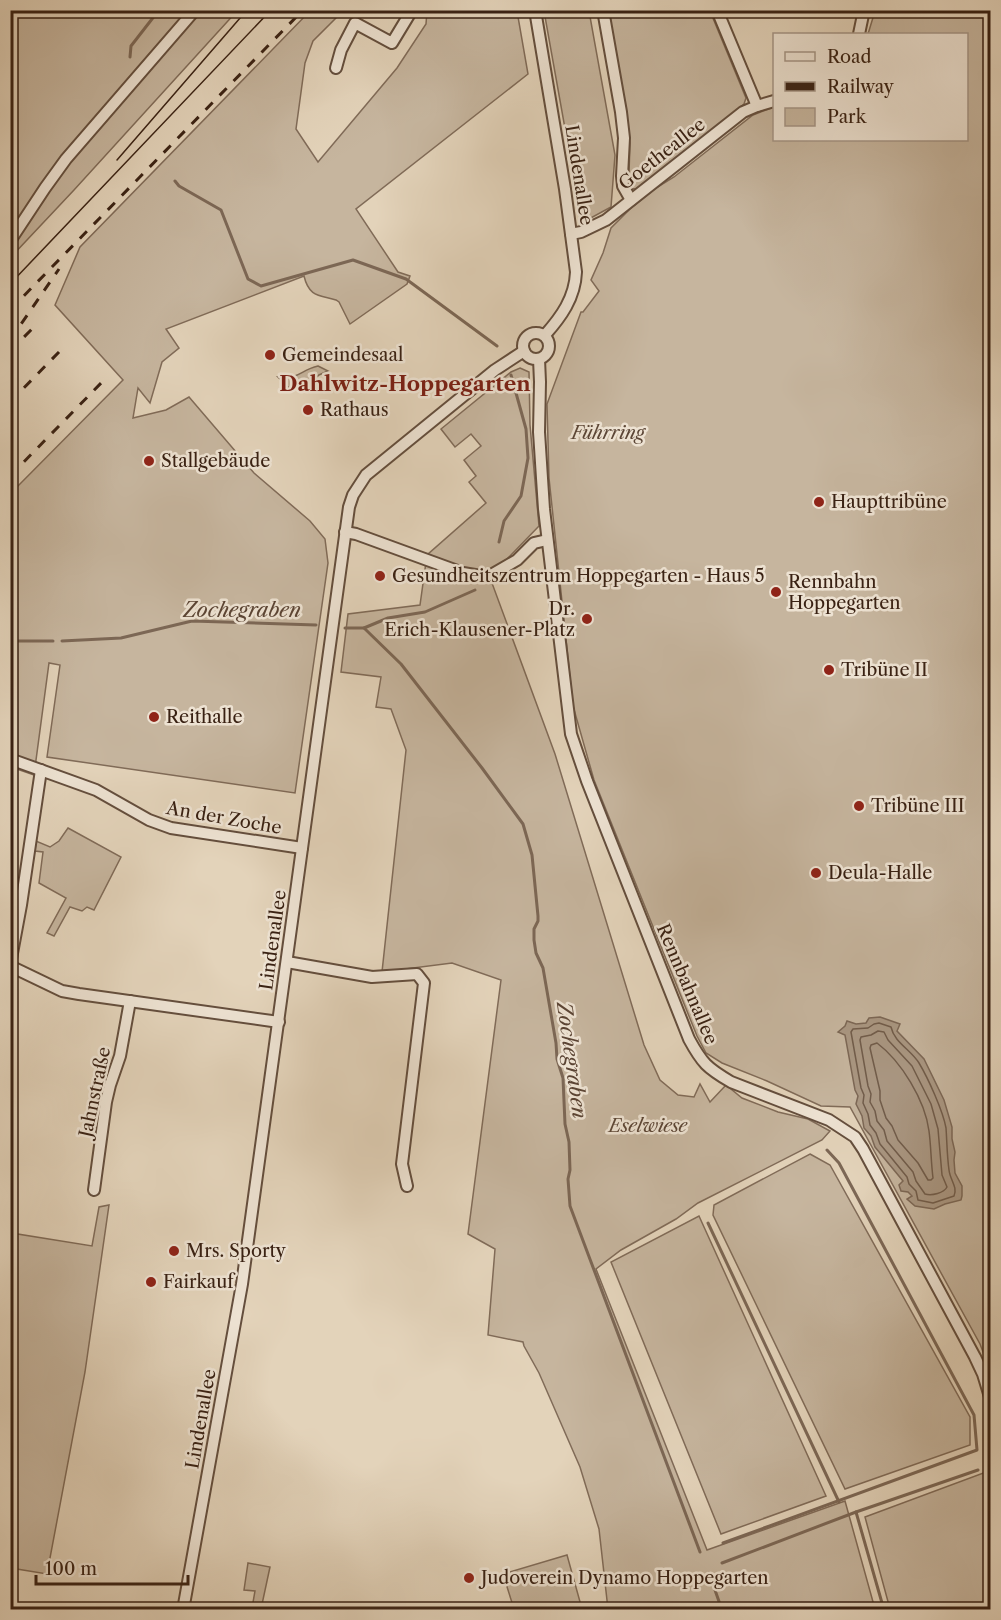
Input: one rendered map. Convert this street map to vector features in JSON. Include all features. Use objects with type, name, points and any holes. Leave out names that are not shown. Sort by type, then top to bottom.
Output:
[{"type":"street","points":[[10,241],[66,159],[195,10]]},
{"type":"street","points":[[336,68],[341,50],[355,23],[392,43],[412,10]]},
{"type":"street","name":"Lindenallee","points":[[535,10],[576,272],[574,290],[564,312],[545,335]]},
{"type":"street","points":[[603,10],[624,138],[623,186],[631,200]]},
{"type":"street","points":[[717,10],[757,106]]},
{"type":"street","points":[[859,33],[864,10]]},
{"type":"street","name":"Goetheallee","points":[[571,234],[581,232],[606,220],[743,112],[773,101]]},
{"type":"street","name":"Lindenallee","points":[[183,1610],[242,1284],[349,507],[353,495],[366,475],[495,370],[524,351],[524,342],[529,335],[539,333],[545,335],[549,343],[549,351],[539,359]]},
{"type":"street","points":[[524,351],[530,358],[539,359]]},
{"type":"street","name":"Rennbahnallee","points":[[539,359],[539,432],[547,540],[567,709],[574,747],[689,1039],[709,1068],[725,1078],[829,1120],[855,1137],[975,1357],[990,1397]]},
{"type":"street","points":[[345,532],[455,570],[481,576],[491,575],[501,570],[517,560],[534,543],[547,540]]},
{"type":"street","name":"An der Zoche","points":[[10,759],[96,790],[149,820],[171,828],[302,848]]},
{"type":"street","points":[[41,770],[10,965],[62,991],[279,1022]]},
{"type":"street","points":[[287,962],[372,976],[417,974],[424,983],[402,1164],[407,1186]]},
{"type":"street","name":"Jahnstraße","points":[[94,1190],[106,1102],[120,1056],[130,1001]]},
{"type":"green space","points":[[11,11],[237,11],[11,257]]},
{"type":"green space","points":[[310,11],[343,11],[313,41],[305,63],[296,129],[318,162],[397,68],[426,24],[427,11],[517,11],[528,74],[356,209],[398,272],[410,276],[407,284],[350,324],[339,302],[312,292],[304,276],[166,329],[179,348],[162,362],[150,403],[138,388],[133,418],[166,410],[189,397],[254,473],[310,521],[325,539],[328,563],[295,793],[47,757],[60,665],[49,663],[34,775],[11,767],[11,493],[123,380],[55,305],[80,247]]},
{"type":"green space","points":[[544,11],[589,11],[615,155],[611,207],[589,219],[581,218]]},
{"type":"green space","points":[[606,11],[710,11],[746,98],[744,104],[734,113],[636,189],[627,184],[625,177],[629,173],[630,143]]},
{"type":"green space","name":"Rennbahn Hoppegarten","points":[[875,11],[990,11],[990,1370],[980,1344],[850,1107],[821,1106],[722,1063],[706,1053],[697,1036],[594,780],[573,706],[549,478],[547,404],[581,312],[599,291],[591,280],[611,228],[656,188],[674,177],[753,115],[773,107],[773,141],[968,141],[968,33],[868,33]]},
{"type":"green space","points":[[318,366],[328,371],[319,375],[305,388],[295,386],[289,388],[278,377],[295,376]]},
{"type":"green space","name":"Eselwiese","points":[[520,368],[529,372],[530,425],[539,526],[489,575],[555,754],[644,1045],[660,1080],[678,1095],[694,1097],[700,1084],[710,1102],[726,1085],[742,1098],[778,1112],[808,1119],[830,1131],[822,1140],[698,1203],[676,1219],[621,1250],[596,1269],[707,1550],[845,1501],[875,1609],[608,1609],[599,1529],[580,1467],[523,1342],[488,1335],[495,1249],[468,1234],[501,980],[452,963],[382,972],[406,750],[391,709],[376,707],[381,677],[341,672],[348,614],[420,605],[427,555],[486,503],[469,482],[476,476],[464,460],[481,446],[471,434],[455,447],[441,429],[511,372]]},
{"type":"green space","points":[[68,828],[121,857],[94,910],[87,907],[82,911],[70,907],[54,936],[47,933],[66,898],[39,883],[43,852],[35,851],[36,841],[50,847],[59,841]]},
{"type":"green space","points":[[810,1154],[830,1165],[970,1417],[970,1445],[845,1489],[713,1215],[714,1205]]},
{"type":"green space","points":[[109,1205],[85,1372],[47,1574],[11,1568],[11,1233],[92,1246],[99,1207]]},
{"type":"green space","points":[[699,1216],[826,1496],[721,1534],[611,1262]]},
{"type":"green space","points":[[986,1472],[990,1508],[990,1609],[890,1609],[865,1517]]},
{"type":"green space","points":[[567,1555],[582,1609],[514,1609],[503,1574]]},
{"type":"green space","points":[[248,1563],[270,1567],[261,1609],[252,1608],[255,1591],[244,1590]]},
{"type":"water","points":[[880,1017],[900,1024],[897,1031],[924,1059],[944,1100],[952,1127],[955,1173],[962,1186],[961,1200],[934,1209],[915,1206],[907,1199],[912,1196],[908,1192],[901,1191],[899,1185],[903,1181],[875,1147],[871,1136],[864,1128],[862,1116],[856,1104],[858,1096],[845,1035],[838,1032],[847,1021],[856,1024],[866,1023],[869,1018]]},
{"type":"waterway","points":[[130,57],[131,46],[159,10]]},
{"type":"waterway","points":[[175,181],[179,186],[221,210],[248,279],[261,286],[353,260],[406,279],[497,346]]},
{"type":"waterway","points":[[499,542],[504,521],[521,496],[528,458],[526,429],[511,375]]},
{"type":"waterway","points":[[364,628],[388,618],[425,612],[475,590]]},
{"type":"waterway","name":"Zochegraben","points":[[62,641],[121,638],[192,621],[316,625]]},
{"type":"waterway","name":"Zochegraben","points":[[345,628],[364,628],[401,664],[523,824],[532,855],[538,916],[534,929],[536,953],[543,968],[557,1059],[563,1078],[565,1124],[569,1142],[570,1206],[700,1552]]},
{"type":"waterway","name":"Zochegraben","points":[[10,641],[53,641]]},
{"type":"waterway","points":[[723,1543],[977,1450],[974,1415],[839,1163],[827,1150]]},
{"type":"waterway","points":[[708,1223],[839,1502]]},
{"type":"waterway","points":[[722,1563],[856,1512],[978,1470]]},
{"type":"waterway","points":[[856,1512],[884,1610]]},
{"type":"waterway","name":"Zochegraben","points":[[709,1573],[722,1610]]},
{"type":"tram line","points":[[117,160],[247,10]]},
{"type":"tram line","points":[[10,284],[271,10]]},
{"type":"railway","points":[[10,310],[303,10]]},
{"type":"railway","points":[[10,340],[59,269]]},
{"type":"railway","points":[[10,351],[33,328]]},
{"type":"railway","points":[[10,402],[60,351]]},
{"type":"railway","points":[[10,476],[107,377]]},
{"type":"place","name":"Gemeindesaal","points":[[270,355]]},
{"type":"place","name":"Rathaus","points":[[308,410]]},
{"type":"place","name":"Stallgebäude","points":[[149,461]]},
{"type":"place","name":"Haupttribüne","points":[[819,502]]},
{"type":"place","name":"Gesundheitszentrum Hoppegarten - Haus 5","points":[[380,576]]},
{"type":"place","name":"Rennbahn Hoppegarten","points":[[776,592]]},
{"type":"place","name":"Dr. Erich-Klausener-Platz","points":[[587,619]]},
{"type":"place","name":"Tribüne II","points":[[829,670]]},
{"type":"place","name":"Reithalle","points":[[154,717]]},
{"type":"place","name":"Tribüne III","points":[[859,806]]},
{"type":"place","name":"Deula-Halle","points":[[816,873]]},
{"type":"place","name":"Mrs. Sporty","points":[[174,1251]]},
{"type":"place","name":"Fairkauf","points":[[151,1282]]},
{"type":"place","name":"Judoverein Dynamo Hoppegarten","points":[[469,1578]]},
{"type":"district","name":"Dahlwitz-Hoppegarten","points":[[405,384]]},
{"type":"park label","name":"Führring","points":[[608,433]]}]
